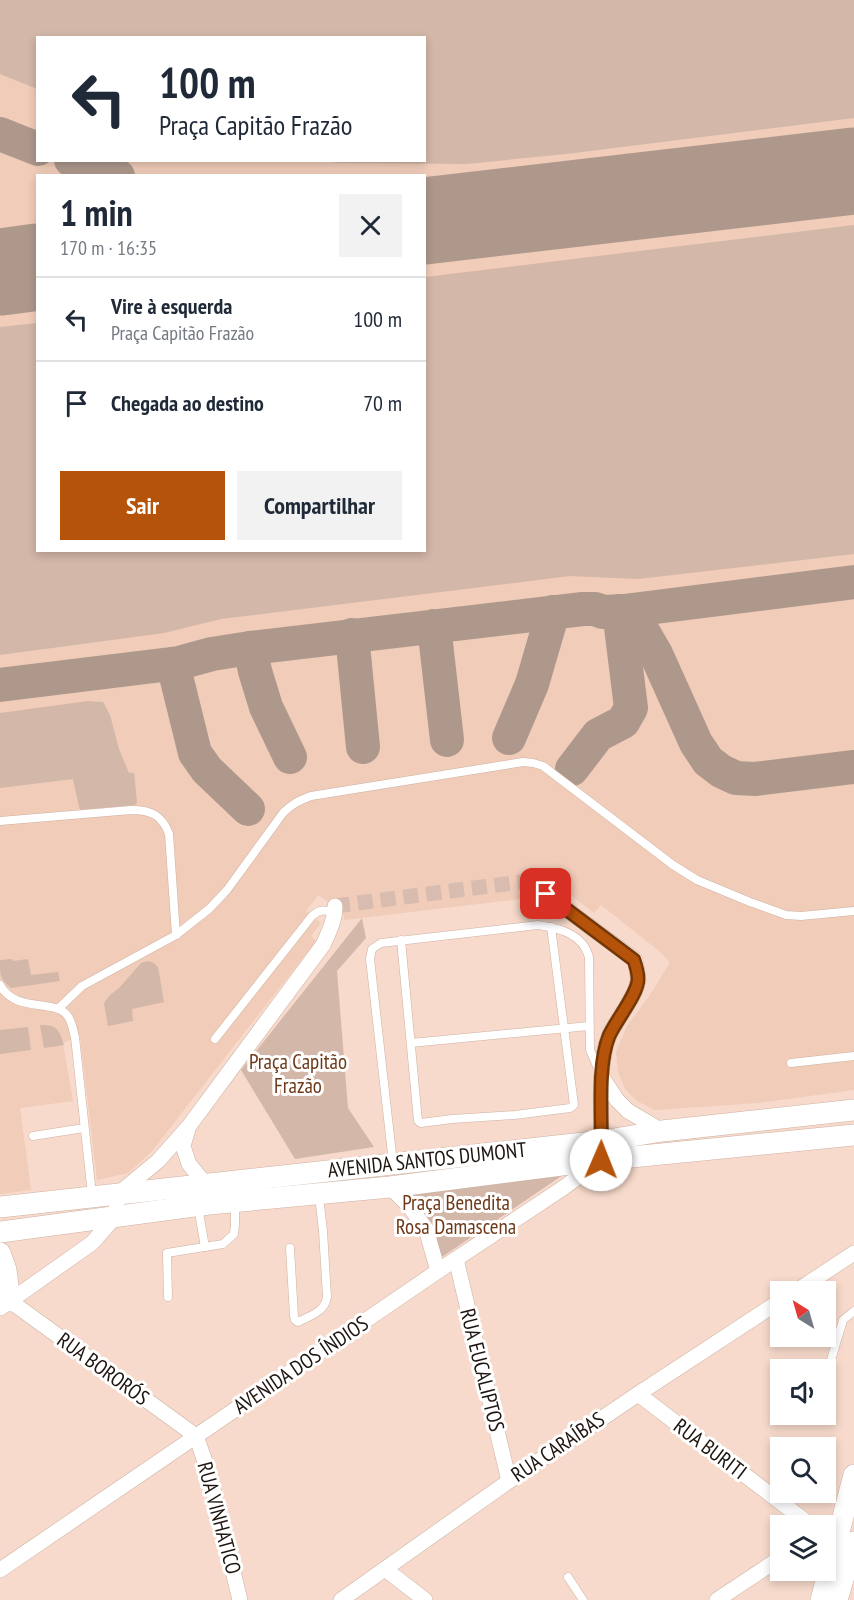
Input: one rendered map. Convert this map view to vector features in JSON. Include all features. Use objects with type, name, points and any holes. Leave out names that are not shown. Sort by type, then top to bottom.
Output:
[{"type":"main road","name":"AVENIDA SANTOS DUMONT","points":[[0,1207],[118,1194],[204,1198],[235,1202],[390,1187],[602,1151],[662,1131],[854,1110]]},
{"type":"main road","points":[[716,1125],[718,1148]]},
{"type":"main road","name":"AVENIDA SANTOS DUMONT","points":[[0,1232],[115,1217],[204,1198],[393,1164],[602,1151],[718,1148],[854,1136]]},
{"type":"main road","points":[[0,1253],[6,1270],[5,1305]]},
{"type":"main road","points":[[837,1600],[843,1535],[854,1475]]},
{"type":"main road","points":[[821,1600],[843,1535]]},
{"type":"street","points":[[528,881],[634,960],[638,978],[636,988],[604,1049],[602,1151]]},
{"type":"street","points":[[5,1305],[92,1243],[115,1217],[118,1194],[158,1161],[189,1126],[323,945],[332,926],[335,910]]},
{"type":"street","points":[[602,1077],[627,1112],[662,1131]]},
{"type":"street","points":[[189,1126],[183,1146],[204,1198]]},
{"type":"street","name":"AVENIDA DOS ÍNDIOS","points":[[0,1570],[563,1188],[602,1151]]},
{"type":"street","points":[[390,1187],[409,1206],[426,1229],[438,1271]]},
{"type":"street","points":[[812,1281],[854,1253]]},
{"type":"street","name":"RUA EUCALIPTOS","points":[[456,1259],[509,1480]]},
{"type":"street","name":"RUA BORORÓS","points":[[5,1305],[196,1436]]},
{"type":"street","name":"RUA CARAÍBAS","points":[[341,1600],[509,1480],[770,1308]]},
{"type":"street","name":"RUA BURITI","points":[[638,1394],[798,1515]]},
{"type":"street","name":"RUA VINHATICO","points":[[196,1436],[209,1473],[240,1600]]},
{"type":"street","points":[[717,1600],[770,1565]]},
{"type":"street","points":[[386,1569],[425,1600]]},
{"type":"lane","points":[[59,1008],[82,986],[176,935],[209,909],[227,890],[283,813],[300,800],[311,796],[523,762],[543,766],[673,865],[697,880],[786,915],[801,916],[854,911]]},
{"type":"lane","points":[[0,821],[147,810],[166,826],[169,834],[176,935]]},
{"type":"lane","points":[[215,1039],[312,916],[318,911],[335,910]]},
{"type":"lane","points":[[393,1164],[370,959],[372,949],[381,943],[538,925],[552,927],[573,936],[586,949],[590,967],[590,1050],[602,1077]]},
{"type":"lane","points":[[401,940],[419,1123],[515,1115],[570,1108],[574,1105],[552,927]]},
{"type":"lane","points":[[0,985],[9,995],[18,1000],[33,1005],[59,1008],[67,1015],[75,1037],[92,1197]]},
{"type":"lane","points":[[411,1044],[590,1026]]},
{"type":"lane","points":[[791,1063],[854,1056]]},
{"type":"lane","points":[[33,1136],[84,1128]]},
{"type":"lane","points":[[290,1248],[294,1316],[298,1322],[321,1310],[326,1304],[319,1194]]},
{"type":"lane","points":[[204,1198],[205,1247]]},
{"type":"lane","points":[[168,1297],[167,1253],[223,1244],[234,1234],[235,1202]]},
{"type":"lane","points":[[831,1359],[843,1320],[854,1311]]},
{"type":"lane","points":[[568,1577],[583,1600]]},
{"type":"shaded area","points":[[0,0],[854,0],[854,1090],[758,1103],[655,1110],[637,1101],[625,1089],[618,1072],[616,1052],[627,1026],[670,962],[601,905],[594,913],[536,868],[522,890],[521,899],[344,920],[343,912],[318,895],[306,911],[321,923],[311,936],[316,941],[152,1151],[128,1173],[97,1180],[80,1036],[63,1043],[73,1101],[20,1108],[31,1190],[0,1194]]},
{"type":"green space","points":[[0,0],[854,0],[854,118],[467,164],[328,162],[426,162],[426,36],[36,36],[36,89],[0,74]]},
{"type":"green space","points":[[854,225],[854,554],[638,579],[570,576],[221,619],[164,633],[0,655],[0,327],[36,323],[36,552],[426,552],[426,277]]},
{"type":"green space","points":[[88,701],[103,702],[110,715],[119,749],[129,773],[134,773],[137,802],[135,805],[80,810],[73,779],[0,788],[0,713]]},
{"type":"green space","name":"Praça Capitão Frazão","points":[[362,918],[366,938],[337,971],[348,1108],[374,1147],[295,1159],[241,1070]]},
{"type":"green space","points":[[12,959],[13,961],[28,959],[31,975],[58,972],[60,981],[11,988],[1,976],[0,960]]},
{"type":"green space","points":[[148,961],[158,967],[164,1002],[132,1009],[133,1021],[108,1026],[104,1003],[141,963]]},
{"type":"green space","points":[[40,1025],[57,1029],[64,1045],[44,1048]]},
{"type":"green space","points":[[28,1027],[31,1050],[0,1054],[0,1030]]},
{"type":"green space","name":"Praça Benedita Rosa Damascena","points":[[563,1175],[439,1259],[403,1193]]},
{"type":"taxiway","points":[[0,134],[36,148]]},
{"type":"taxiway","points":[[77,162],[112,174]]},
{"type":"taxiway","points":[[426,220],[432,221]]},
{"type":"taxiway","points":[[0,685],[179,663],[212,654],[250,648],[583,609],[603,612],[624,611],[854,582]]},
{"type":"taxiway","points":[[572,769],[598,735],[623,722],[631,708],[619,611]]},
{"type":"taxiway","points":[[624,611],[638,623],[656,654],[696,743],[708,761],[721,771],[736,778],[755,779],[854,767]]},
{"type":"taxiway","points":[[509,738],[532,684],[553,612]]},
{"type":"taxiway","points":[[434,626],[447,740]]},
{"type":"taxiway","points":[[352,635],[363,747]]},
{"type":"taxiway","points":[[250,648],[266,707],[290,757]]},
{"type":"taxiway","points":[[173,664],[195,753],[207,770],[248,809]]},
{"type":"runway","points":[[426,221],[854,171]]},
{"type":"runway","points":[[0,272],[36,267]]},
{"type":"tunnel","points":[[335,906],[528,881]]},
{"type":"route","points":[[546,894],[634,960],[638,978],[636,988],[604,1049],[601,1160]]}]
